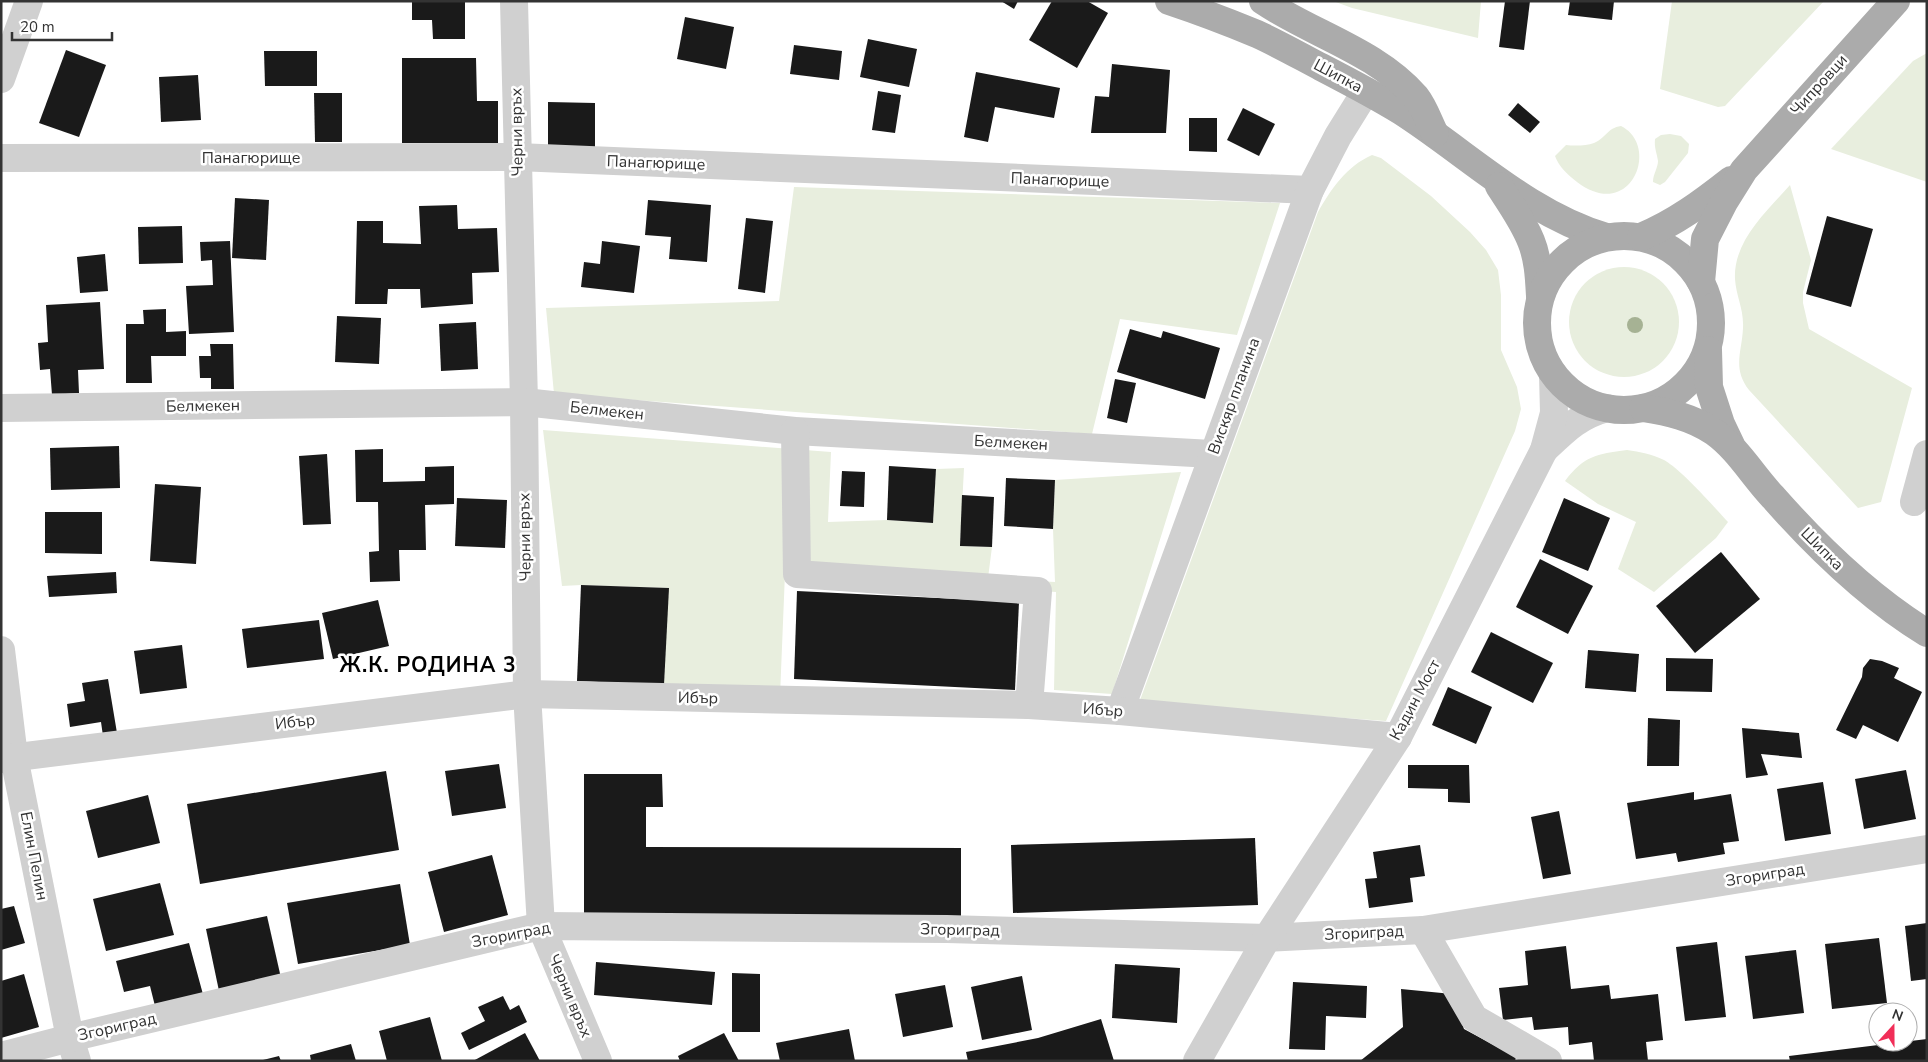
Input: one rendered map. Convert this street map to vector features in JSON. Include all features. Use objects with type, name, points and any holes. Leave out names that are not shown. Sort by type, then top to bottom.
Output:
[{"type":"main road","name":"Шипка","points":[[1169,1],[1210,7],[1259,35],[1366,90],[1436,135],[1494,178],[1571,226],[1606,237]]},
{"type":"main road","points":[[1263,1],[1331,37],[1397,78],[1417,98],[1436,135]]},
{"type":"main road","name":"Чипровци","points":[[1701,282],[1705,239],[1714,219],[1744,170],[1896,1]]},
{"type":"main road","name":"Чипровци","points":[[1641,237],[1683,216],[1744,170]]},
{"type":"main road","name":"Шипка","points":[[1494,178],[1525,227],[1532,242],[1538,266],[1540,296],[1536,323],[1537,336],[1546,362],[1561,384],[1582,399],[1607,408],[1618,410],[1642,408],[1670,412],[1687,418],[1716,433],[1733,449],[1772,497],[1846,573],[1927,633]]},
{"type":"main road","name":"Шипка","points":[[1540,296],[1551,275],[1565,258],[1578,248],[1606,237],[1623,235],[1656,241],[1670,249],[1693,269],[1701,282],[1710,307],[1711,332],[1702,363],[1677,392],[1660,402],[1642,408]]},
{"type":"main road","name":"Шипка","points":[[1708,345],[1709,386],[1721,424],[1733,449]]},
{"type":"street","points":[[1,79],[29,1]]},
{"type":"street","name":"Черни връх","points":[[514,1],[524,402],[527,694],[541,926],[598,1061]]},
{"type":"street","name":"Вискяр планина","points":[[1120,711],[1212,454],[1310,190],[1338,136],[1366,90]]},
{"type":"street","name":"Панагюрище","points":[[1,158],[518,158],[1310,190]]},
{"type":"street","name":"Кадин Мост","points":[[1197,1061],[1267,938],[1398,737],[1544,450],[1554,412],[1553,374]]},
{"type":"street","name":"Белмекен","points":[[1,408],[524,402],[795,431],[1212,454]]},
{"type":"street","name":"Кадин Мост","points":[[1544,450],[1574,422],[1590,413],[1607,408]]},
{"type":"street","points":[[795,431],[798,574],[1038,591],[1029,705]]},
{"type":"street","points":[[1914,502],[1927,454]]},
{"type":"street","name":"Елин Пелин","points":[[1,650],[7,758],[74,1049]]},
{"type":"street","name":"Ибър","points":[[7,758],[527,694],[1029,705],[1120,711],[1398,737]]},
{"type":"street","name":"Згориград","points":[[1,1056],[74,1049],[541,926],[947,929],[1267,938],[1423,930],[1927,849]]},
{"type":"street","points":[[1423,930],[1474,1018],[1548,1061]]},
{"type":"green space","points":[[1333,1],[1481,1],[1478,38],[1352,8]]},
{"type":"green space","points":[[1672,1],[1824,1],[1725,106],[1718,107],[1660,89]]},
{"type":"green space","points":[[1927,53],[1927,182],[1831,149],[1913,61]]},
{"type":"green space","points":[[1621,126],[1633,136],[1639,149],[1639,163],[1634,177],[1625,188],[1612,193],[1596,192],[1577,182],[1559,164],[1555,156],[1566,145],[1580,146],[1594,143],[1609,131]]},
{"type":"green space","points":[[1661,135],[1681,136],[1689,144],[1688,153],[1665,182],[1660,185],[1653,182],[1658,161],[1655,139]]},
{"type":"green space","points":[[1372,155],[1381,158],[1431,196],[1470,232],[1486,250],[1498,270],[1501,295],[1501,350],[1517,387],[1521,409],[1515,431],[1386,721],[1139,703],[1318,212],[1340,179],[1355,165]]},
{"type":"green space","points":[[1790,185],[1811,260],[1803,292],[1803,303],[1809,329],[1912,388],[1881,502],[1858,508],[1749,390],[1739,367],[1743,321],[1735,279],[1736,265],[1745,239],[1762,216]]},
{"type":"green space","points":[[794,187],[1280,203],[1237,335],[1120,319],[1092,434],[554,394],[546,308],[779,301]]},
{"type":"green space","points":[[1624,267],[1645,271],[1663,283],[1675,301],[1679,322],[1675,343],[1663,361],[1645,373],[1624,377],[1603,373],[1585,361],[1573,343],[1569,322],[1573,301],[1585,283],[1603,271]]},
{"type":"green space","points":[[543,430],[831,452],[828,522],[887,520],[933,523],[936,469],[964,468],[960,546],[992,547],[988,578],[1055,582],[1053,529],[1055,480],[1181,472],[1112,694],[1054,690],[1056,592],[785,573],[780,696],[664,685],[668,588],[562,586]]},
{"type":"green space","points":[[1627,450],[1655,456],[1672,465],[1728,522],[1716,538],[1654,592],[1618,569],[1636,522],[1598,504],[1565,481],[1585,461],[1599,455]]},
{"type":"building","points":[[412,1],[465,1],[465,39],[433,39],[432,20],[412,20]]},
{"type":"building","points":[[1001,1],[1018,1],[1014,9]]},
{"type":"building","points":[[1052,1],[1087,1],[1108,13],[1077,68],[1029,40]]},
{"type":"building","points":[[1505,1],[1530,1],[1524,50],[1499,47]]},
{"type":"building","points":[[1570,1],[1614,1],[1612,20],[1568,15]]},
{"type":"building","points":[[685,17],[734,27],[726,69],[677,59]]},
{"type":"building","points":[[868,39],[917,49],[909,87],[860,77]]},
{"type":"building","points":[[794,45],[842,51],[839,80],[790,74]]},
{"type":"building","points":[[66,50],[106,65],[79,137],[39,123]]},
{"type":"building","points":[[264,51],[317,51],[317,86],[265,86]]},
{"type":"building","points":[[402,58],[476,58],[477,101],[498,101],[498,143],[402,143]]},
{"type":"building","points":[[1112,64],[1170,70],[1166,133],[1091,133],[1095,96],[1109,97]]},
{"type":"building","points":[[976,72],[1060,88],[1054,118],[995,107],[988,142],[964,137]]},
{"type":"building","points":[[198,75],[201,120],[161,122],[159,77]]},
{"type":"building","points":[[878,91],[901,95],[895,133],[872,130]]},
{"type":"building","points":[[314,93],[342,93],[342,142],[315,142]]},
{"type":"building","points":[[548,102],[595,103],[595,148],[548,148]]},
{"type":"building","points":[[1518,103],[1540,122],[1530,133],[1508,115]]},
{"type":"building","points":[[1243,108],[1275,124],[1259,156],[1227,140]]},
{"type":"building","points":[[1189,118],[1217,118],[1217,152],[1189,151]]},
{"type":"building","points":[[235,198],[269,200],[266,260],[232,258]]},
{"type":"building","points":[[648,200],[711,205],[707,262],[669,259],[671,237],[645,235]]},
{"type":"building","points":[[457,205],[458,229],[497,228],[499,272],[472,273],[473,304],[421,308],[420,289],[388,289],[387,304],[355,304],[357,221],[383,221],[383,243],[421,244],[419,206]]},
{"type":"building","points":[[1827,216],[1873,229],[1851,307],[1806,294]]},
{"type":"building","points":[[746,218],[773,221],[765,293],[738,289]]},
{"type":"building","points":[[182,226],[183,263],[139,264],[138,227]]},
{"type":"building","points":[[230,241],[234,332],[189,334],[186,286],[213,285],[212,260],[201,261],[200,242]]},
{"type":"building","points":[[602,241],[640,246],[634,293],[581,287],[584,262],[600,264]]},
{"type":"building","points":[[105,254],[108,291],[80,293],[77,257]]},
{"type":"building","points":[[100,302],[104,369],[78,370],[79,393],[52,395],[50,369],[40,370],[38,343],[48,342],[46,305]]},
{"type":"building","points":[[166,309],[166,332],[186,331],[186,356],[151,356],[152,383],[126,383],[126,324],[144,324],[143,310]]},
{"type":"building","points":[[337,316],[381,318],[379,364],[335,362]]},
{"type":"building","points":[[476,322],[478,369],[441,371],[439,324]]},
{"type":"building","points":[[1130,329],[1161,338],[1163,331],[1220,348],[1205,399],[1117,372]]},
{"type":"building","points":[[210,344],[233,344],[234,389],[211,389],[211,378],[200,378],[199,356],[211,356]]},
{"type":"building","points":[[1115,379],[1136,383],[1127,423],[1107,418]]},
{"type":"building","points":[[119,446],[120,488],[51,490],[50,448]]},
{"type":"building","points":[[383,449],[383,482],[425,481],[425,467],[454,466],[454,504],[425,505],[426,550],[399,550],[400,581],[370,582],[369,552],[379,551],[378,502],[356,502],[355,450]]},
{"type":"building","points":[[327,454],[331,524],[303,525],[299,456]]},
{"type":"building","points":[[889,466],[936,469],[933,523],[887,520]]},
{"type":"building","points":[[842,471],[865,472],[864,507],[840,506]]},
{"type":"building","points":[[1006,478],[1055,480],[1053,529],[1004,526]]},
{"type":"building","points":[[155,484],[201,487],[196,564],[150,561]]},
{"type":"building","points":[[962,495],[994,497],[992,547],[960,546]]},
{"type":"building","points":[[457,498],[507,500],[505,548],[455,546]]},
{"type":"building","points":[[1564,498],[1610,518],[1588,571],[1542,552]]},
{"type":"building","points":[[45,512],[102,512],[102,554],[45,553]]},
{"type":"building","points":[[1721,552],[1760,599],[1695,653],[1656,606]]},
{"type":"building","points":[[1540,559],[1593,586],[1568,634],[1516,607]]},
{"type":"building","points":[[116,572],[117,593],[49,597],[47,576]]},
{"type":"building","points":[[581,585],[669,588],[664,685],[577,681]]},
{"type":"building","points":[[797,591],[1019,602],[1015,690],[794,679]]},
{"type":"building","points":[[378,600],[389,646],[333,659],[322,613]]},
{"type":"building","points":[[319,620],[324,659],[247,668],[242,629]]},
{"type":"building","points":[[1491,632],[1553,663],[1533,703],[1471,672]]},
{"type":"building","points":[[182,645],[187,688],[140,694],[134,651]]},
{"type":"building","points":[[1588,650],[1639,654],[1636,692],[1585,688]]},
{"type":"building","points":[[1666,658],[1713,659],[1712,692],[1666,691]]},
{"type":"building","points":[[1870,659],[1882,661],[1899,668],[1894,678],[1922,692],[1898,742],[1863,725],[1856,739],[1836,730],[1862,677],[1863,668]]},
{"type":"building","points":[[108,679],[117,733],[103,736],[101,722],[70,727],[67,704],[85,701],[82,683]]},
{"type":"building","points":[[1448,687],[1492,707],[1476,744],[1432,725]]},
{"type":"building","points":[[1648,718],[1680,720],[1679,766],[1647,766]]},
{"type":"building","points":[[1742,728],[1799,733],[1802,758],[1761,754],[1768,775],[1746,778]]},
{"type":"building","points":[[499,764],[506,808],[452,816],[445,771]]},
{"type":"building","points":[[1408,765],[1469,765],[1470,803],[1448,802],[1448,789],[1408,788]]},
{"type":"building","points":[[1906,770],[1916,819],[1864,829],[1855,779]]},
{"type":"building","points":[[386,771],[399,850],[200,884],[187,804]]},
{"type":"building","points":[[584,774],[662,774],[663,807],[646,807],[646,847],[961,848],[961,920],[584,921]]},
{"type":"building","points":[[1823,782],[1831,834],[1785,841],[1777,789]]},
{"type":"building","points":[[1694,792],[1694,800],[1731,794],[1739,841],[1723,843],[1725,854],[1678,862],[1676,853],[1636,859],[1627,803]]},
{"type":"building","points":[[148,795],[160,843],[98,858],[86,811]]},
{"type":"building","points":[[1559,811],[1571,874],[1543,879],[1531,817]]},
{"type":"building","points":[[1255,838],[1258,905],[1013,913],[1011,845]]},
{"type":"building","points":[[1420,845],[1425,876],[1410,878],[1413,902],[1369,908],[1365,879],[1377,878],[1373,852]]},
{"type":"building","points":[[492,855],[508,915],[444,932],[428,872]]},
{"type":"building","points":[[160,883],[174,935],[106,951],[93,899]]},
{"type":"building","points":[[400,884],[410,945],[298,964],[287,903]]},
{"type":"building","points":[[14,906],[25,943],[1,950],[1,909]]},
{"type":"building","points":[[267,916],[281,978],[219,991],[206,929]]},
{"type":"building","points":[[1927,923],[1927,979],[1911,981],[1905,926]]},
{"type":"building","points":[[1879,938],[1887,1002],[1868,1002],[1868,1005],[1832,1009],[1825,944]]},
{"type":"building","points":[[1717,942],[1726,1017],[1685,1021],[1676,947]]},
{"type":"building","points":[[189,943],[204,998],[156,1010],[150,986],[124,992],[116,961]]},
{"type":"building","points":[[1566,946],[1571,989],[1609,985],[1611,999],[1658,994],[1663,1040],[1646,1042],[1648,1061],[1594,1061],[1592,1042],[1569,1045],[1568,1027],[1534,1030],[1532,1017],[1503,1020],[1499,988],[1528,985],[1525,951]]},
{"type":"building","points":[[1796,950],[1804,1013],[1753,1019],[1745,956]]},
{"type":"building","points":[[596,962],[715,972],[712,1005],[594,995]]},
{"type":"building","points":[[1115,964],[1180,968],[1177,1023],[1112,1018]]},
{"type":"building","points":[[732,973],[760,974],[760,1032],[732,1032]]},
{"type":"building","points":[[24,974],[39,1027],[1,1038],[1,981]]},
{"type":"building","points":[[1022,976],[1032,1030],[982,1040],[971,987]]},
{"type":"building","points":[[1293,982],[1367,986],[1366,1018],[1326,1016],[1325,1050],[1289,1049]]},
{"type":"building","points":[[945,985],[953,1027],[903,1037],[895,994]]},
{"type":"building","points":[[1401,989],[1452,994],[1464,1029],[1516,1057],[1515,1061],[1360,1061],[1403,1027]]},
{"type":"building","points":[[503,996],[510,1010],[519,1005],[527,1022],[469,1050],[461,1033],[485,1021],[478,1007]]},
{"type":"building","points":[[430,1017],[442,1061],[387,1061],[379,1031]]},
{"type":"building","points":[[1101,1019],[1114,1061],[968,1061],[966,1052],[1038,1038]]},
{"type":"building","points":[[849,1029],[855,1061],[780,1061],[776,1043]]},
{"type":"building","points":[[525,1033],[540,1061],[473,1061]]},
{"type":"building","points":[[724,1033],[739,1061],[680,1061],[678,1056]]},
{"type":"building","points":[[1927,1039],[1927,1061],[1790,1061],[1789,1056],[1868,1046],[1868,1052],[1918,1052],[1918,1040]]},
{"type":"building","points":[[351,1044],[356,1061],[311,1061],[310,1055]]},
{"type":"building","points":[[279,1056],[281,1061],[263,1061],[263,1060]]},
{"type":"district","name":"Ж.К. РОДИНА 3","points":[[428,665]]}]
